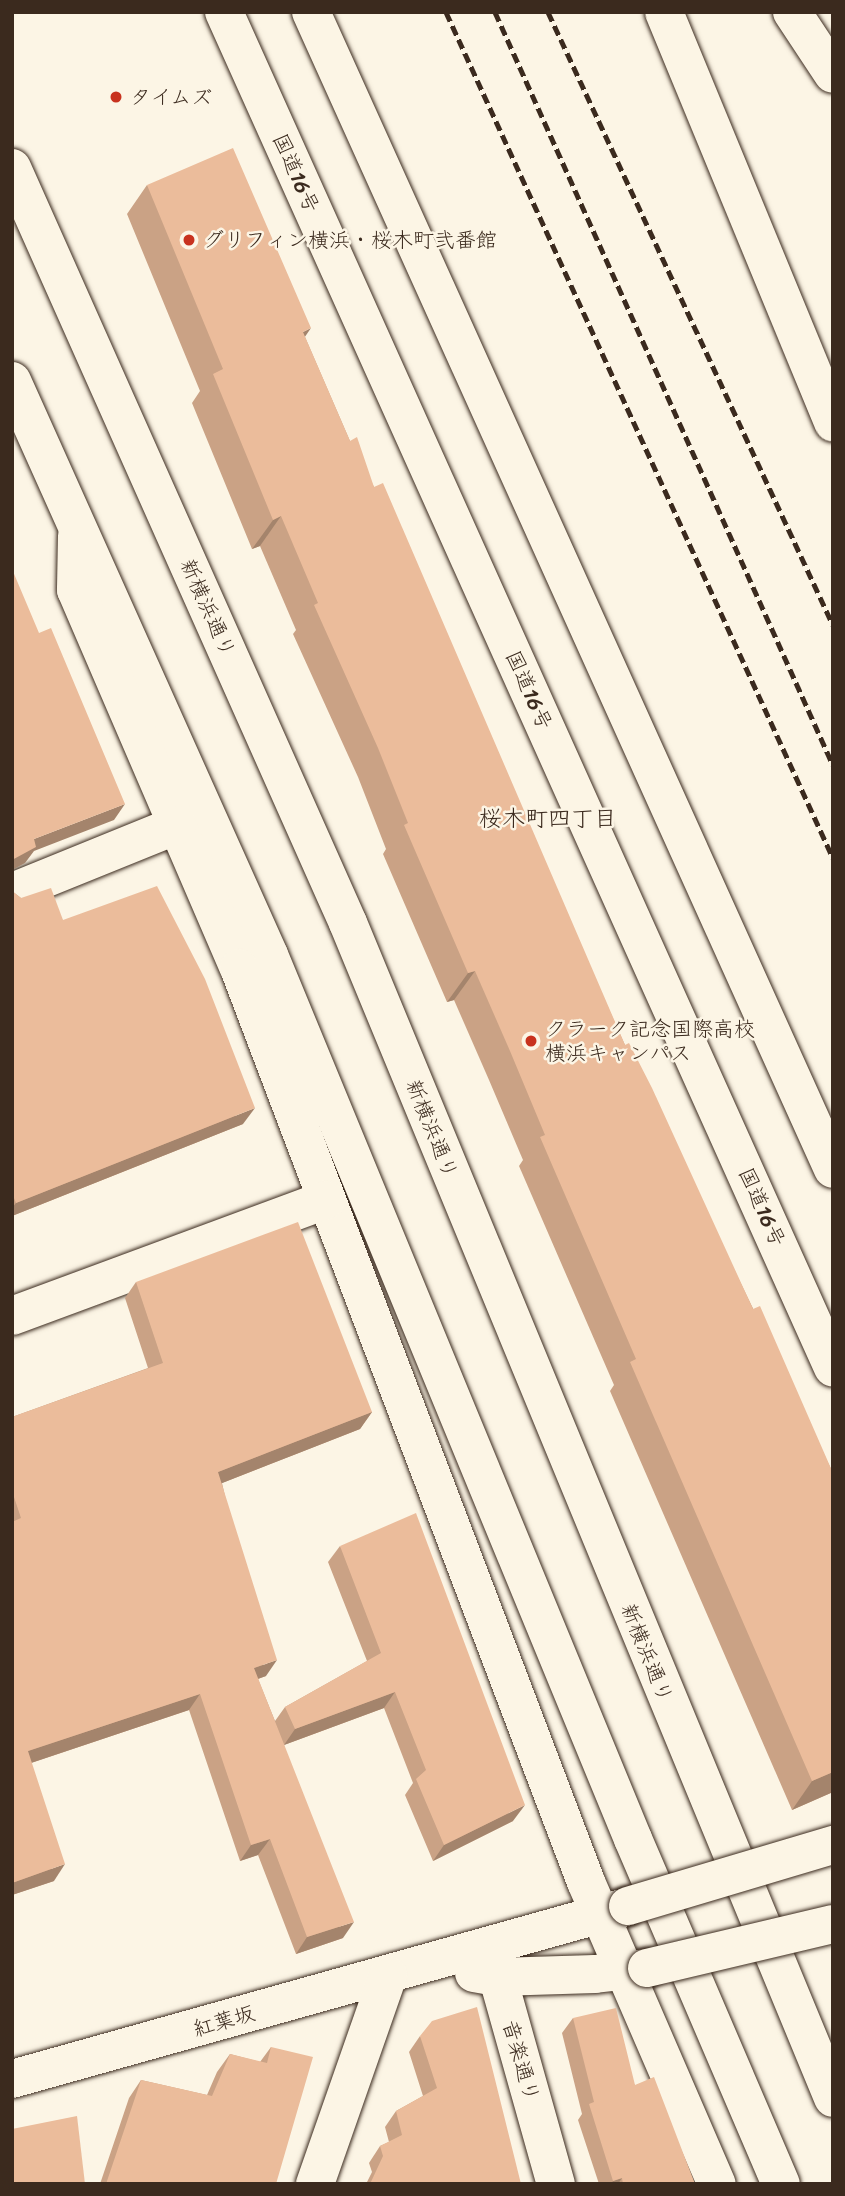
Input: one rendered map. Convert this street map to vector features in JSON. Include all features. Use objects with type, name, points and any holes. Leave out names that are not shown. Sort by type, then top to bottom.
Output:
[{"type":"main road","name":"国道16号","points":[[224,12],[833,1368]]},
{"type":"main road","points":[[311,12],[833,1169]]},
{"type":"main road","points":[[664,12],[833,423]]},
{"type":"main road","points":[[792,12],[833,74]]},
{"type":"main road","name":"新横浜通り","points":[[12,167],[348,923],[833,2098]]},
{"type":"main road","points":[[17,403],[78,526],[269,955],[628,1826],[781,2184]]},
{"type":"main road","points":[[78,526],[76,590],[239,968],[326,1200],[614,1910],[717,2184]]},
{"type":"main road","points":[[12,892],[177,825]]},
{"type":"main road","points":[[12,1316],[326,1200]]},
{"type":"main road","points":[[468,1964],[614,1910],[833,1844]]},
{"type":"main road","points":[[468,1964],[636,1970],[833,1924]]},
{"type":"main road","name":"紅葉坂","points":[[12,2079],[387,1975],[468,1964]]},
{"type":"main road","name":"音楽通り","points":[[468,1964],[556,2184]]},
{"type":"main road","points":[[315,2184],[387,1975]]},
{"type":"building","points":[[233,148],[311,328],[303,332],[350,441],[357,437],[374,487],[383,483],[625,1045],[629,1043],[652,1088],[753,1309],[760,1306],[833,1473],[833,1772],[812,1781],[630,1362],[636,1359],[540,1137],[545,1135],[510,1051],[475,971],[468,973],[404,825],[408,823],[378,748],[314,605],[318,603],[281,516],[273,520],[213,374],[223,369],[147,185]]},
{"type":"building","points":[[12,569],[39,633],[51,628],[125,804],[34,839],[36,847],[12,860]]},
{"type":"building","points":[[157,886],[205,979],[255,1108],[16,1203],[12,1193],[12,891],[21,898],[51,888],[63,920]]},
{"type":"building","points":[[298,1222],[372,1412],[218,1472],[277,1660],[254,1668],[354,1922],[307,1937],[270,1839],[251,1845],[200,1694],[28,1751],[65,1864],[12,1883],[12,1522],[21,1518],[12,1491],[12,1417],[163,1363],[136,1282]]},
{"type":"building","points":[[416,1513],[525,1805],[444,1845],[416,1779],[426,1770],[395,1692],[295,1729],[285,1707],[381,1653],[340,1546]]},
{"type":"building","points":[[477,2007],[521,2184],[370,2184],[383,2156],[380,2146],[402,2135],[396,2111],[437,2088],[420,2036],[432,2021]]},
{"type":"building","points":[[616,2008],[635,2085],[654,2077],[695,2184],[623,2184],[622,2178],[613,2181],[589,2104],[594,2102],[573,2018]]},
{"type":"building","points":[[271,2047],[313,2057],[276,2184],[106,2184],[141,2080],[212,2096],[230,2054],[267,2063]]},
{"type":"building","points":[[77,2116],[85,2184],[12,2184],[12,2129]]},
{"type":"railway","points":[[446,12],[833,858]]},
{"type":"railway","points":[[495,12],[833,765]]},
{"type":"railway","points":[[548,12],[833,625]]},
{"type":"place","name":"タイムズ","points":[[116,97]]},
{"type":"place","name":"グリフィン横浜・桜木町弐番館","points":[[189,240]]},
{"type":"place","name":"クラーク記念国際高校 横浜キャンパス","points":[[531,1041]]},
{"type":"district","name":"桜木町四丁目","points":[[548,819]]}]
